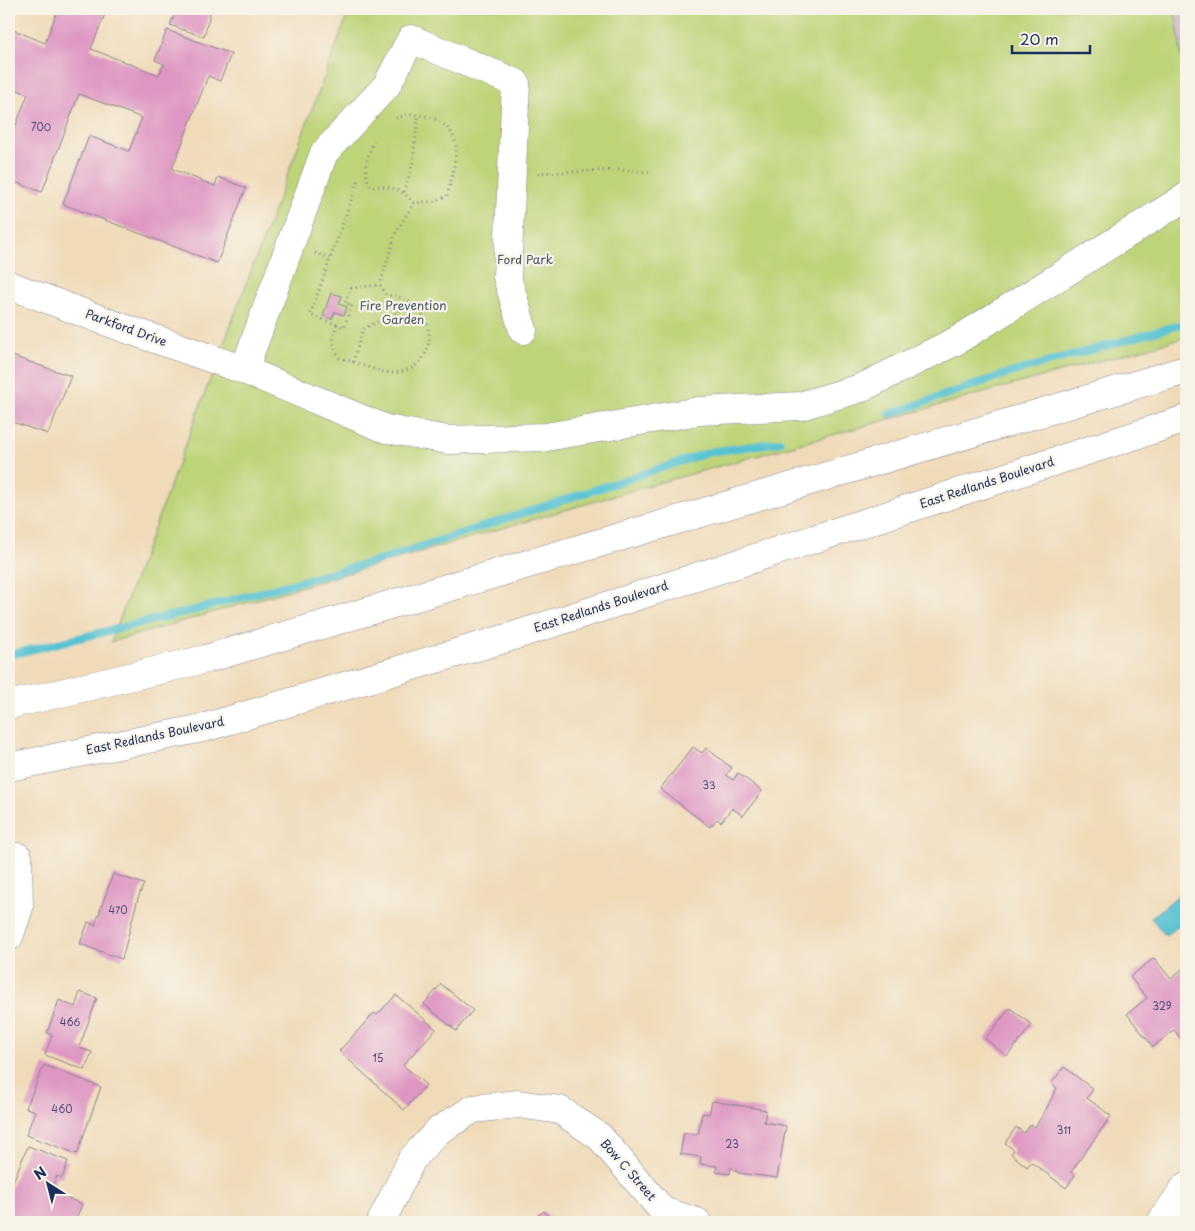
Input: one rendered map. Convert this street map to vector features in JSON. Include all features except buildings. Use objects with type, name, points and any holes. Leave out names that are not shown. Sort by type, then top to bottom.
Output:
[{"type":"main road","points":[[244,370],[324,153],[387,85],[414,31],[516,83],[507,277],[523,330]]},
{"type":"main road","name":"Parkford Drive","points":[[9,285],[244,370],[386,429],[448,440],[546,437],[699,411],[800,406],[862,388],[956,341],[1186,197]]},
{"type":"main road","points":[[9,706],[206,659],[1186,370]]},
{"type":"main road","name":"East Redlands Boulevard","points":[[9,767],[203,728],[507,638],[1186,419]]},
{"type":"main road","points":[[9,937],[20,908],[18,857]]},
{"type":"main road","name":"Bow C Street","points":[[381,1222],[412,1160],[438,1130],[473,1109],[518,1104],[560,1110],[576,1120],[600,1137],[663,1211],[697,1222]]},
{"type":"main road","points":[[1161,1222],[1186,1186]]},
{"type":"path","points":[[337,324],[333,339],[335,351],[340,358],[390,373],[408,370],[418,364],[426,354],[430,333],[422,312],[414,304],[399,295],[386,295],[380,285],[396,232],[414,203],[447,196],[456,146],[451,132],[437,119],[409,115],[394,119],[389,123]]},
{"type":"path","points":[[404,192],[413,162],[418,116]]},
{"type":"path","points":[[379,135],[373,142],[368,156],[366,170],[369,184],[371,187],[384,186],[404,192],[414,203]]},
{"type":"path","points":[[512,173],[617,170],[653,172]]},
{"type":"path","points":[[358,182],[310,315],[344,327],[352,305],[345,303],[352,288],[380,285]]},
{"type":"path","points":[[353,362],[364,329],[414,304]]},
{"type":"shaded area","points":[[1175,9],[1186,9],[1186,84]]},
{"type":"green space","name":"Ford Park","points":[[350,9],[1175,9],[1186,89],[1186,337],[644,487],[111,642]]},
{"type":"water","points":[[1186,889],[1186,920],[1166,936],[1151,918]]},
{"type":"waterway","points":[[890,414],[1003,375],[1186,323]]},
{"type":"waterway","points":[[9,655],[202,608],[383,559],[710,452],[780,442]]},
{"type":"park label","name":"Fire Prevention Garden","points":[[403,313]]}]
